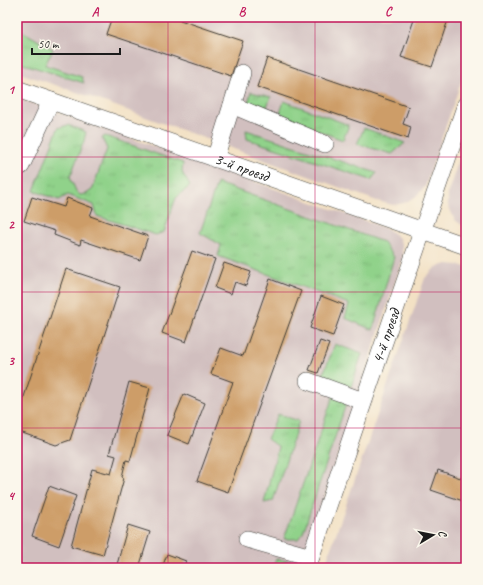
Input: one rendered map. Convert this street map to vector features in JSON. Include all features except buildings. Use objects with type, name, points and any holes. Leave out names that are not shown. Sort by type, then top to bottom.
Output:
[{"type":"street","points":[[214,160],[242,72]]},
{"type":"street","name":"3-й проезд","points":[[17,90],[214,160],[466,246]]},
{"type":"street","points":[[21,166],[51,101]]},
{"type":"street","name":"4-й проезд","points":[[309,562],[363,401],[423,231],[462,129],[466,104]]},
{"type":"street","points":[[232,105],[325,144]]},
{"type":"street","points":[[308,381],[363,401]]},
{"type":"street","points":[[247,539],[309,562]]},
{"type":"shaded area","points":[[17,17],[466,17],[466,67],[425,187],[415,197],[404,203],[393,205],[377,201],[85,95],[17,72]]},
{"type":"shaded area","points":[[17,98],[388,229],[399,238],[403,258],[301,568],[17,568]]},
{"type":"shaded area","points":[[466,139],[466,228],[455,220],[448,205],[448,192]]},
{"type":"shaded area","points":[[447,264],[466,267],[466,568],[324,568],[425,278],[435,268]]},
{"type":"green space","points":[[17,30],[22,31],[53,49],[45,65],[82,77],[84,83],[17,62]]},
{"type":"green space","points":[[251,92],[271,97],[264,114],[247,107]]},
{"type":"green space","points":[[284,101],[349,125],[343,140],[279,116]]},
{"type":"green space","points":[[17,108],[20,109],[21,126],[17,128]]},
{"type":"green space","points":[[68,125],[86,132],[70,177],[76,191],[80,195],[86,194],[92,190],[107,149],[102,138],[105,136],[183,163],[182,172],[190,186],[176,198],[164,232],[156,235],[97,216],[94,205],[68,195],[59,200],[34,191],[58,128]]},
{"type":"green space","points":[[364,128],[405,143],[392,154],[357,144]]},
{"type":"green space","points":[[246,130],[377,173],[371,180],[247,139]]},
{"type":"green space","points":[[217,183],[383,242],[394,257],[373,330],[345,318],[349,304],[218,256],[221,245],[200,233]]},
{"type":"green space","points":[[335,344],[362,354],[351,387],[322,377]]},
{"type":"green space","points":[[334,393],[348,398],[303,533],[298,539],[284,539]]},
{"type":"green space","points":[[278,414],[299,421],[273,501],[264,503],[278,447],[267,439]]},
{"type":"green space","points":[[276,559],[289,561],[287,568],[272,568]]}]
